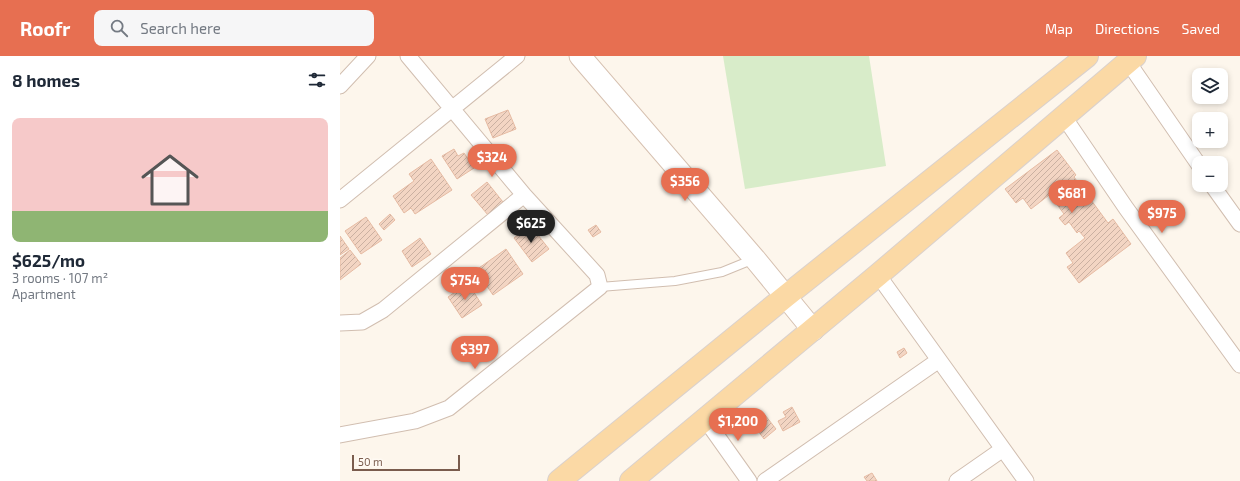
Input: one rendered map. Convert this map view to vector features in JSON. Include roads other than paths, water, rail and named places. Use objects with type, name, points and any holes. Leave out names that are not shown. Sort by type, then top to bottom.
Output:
[{"type":"main road","points":[[559,481],[1077,59]]},
{"type":"main road","points":[[630,481],[813,330],[1132,59]]},
{"type":"street","points":[[340,86],[368,56]]},
{"type":"street","points":[[340,435],[415,422],[449,408],[600,287],[598,275],[524,195],[408,56]]},
{"type":"street","points":[[340,200],[517,56]]},
{"type":"street","points":[[580,56],[755,258],[813,330]]},
{"type":"street","points":[[1132,59],[1193,156]]},
{"type":"street","points":[[1064,117],[1126,208],[1240,365]]},
{"type":"street","points":[[1217,192],[1240,224]]},
{"type":"street","points":[[340,323],[362,322],[383,310],[524,195]]},
{"type":"street","points":[[878,275],[1026,481]]},
{"type":"street","points":[[765,481],[939,360]]},
{"type":"street","points":[[705,419],[749,481]]},
{"type":"street","points":[[957,481],[1003,449]]},
{"type":"lane","points":[[600,287],[675,281],[722,272],[755,258]]}]
